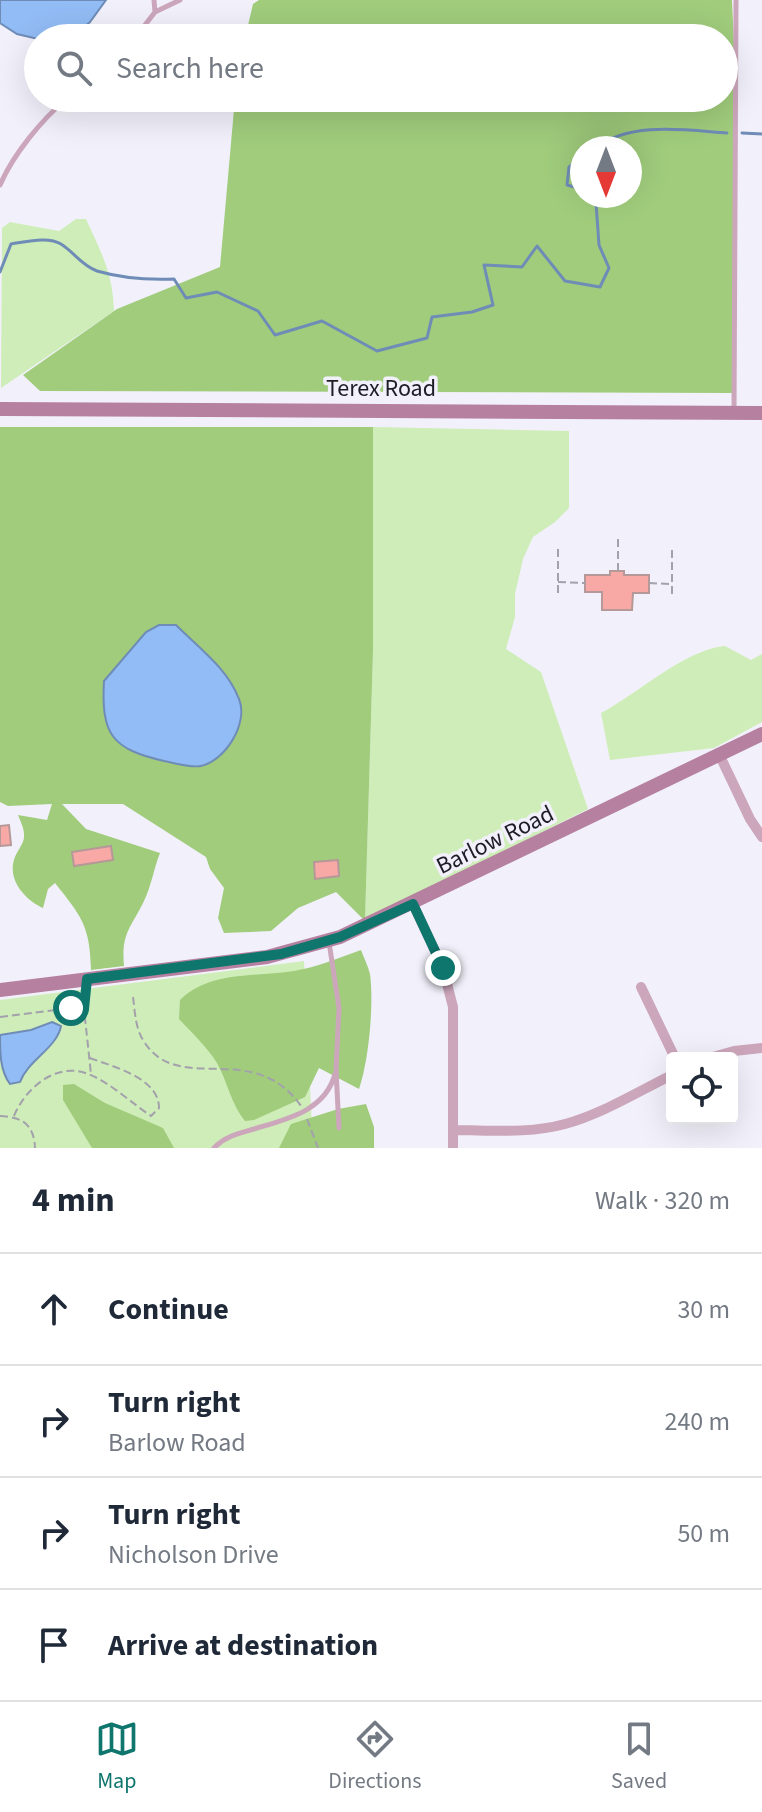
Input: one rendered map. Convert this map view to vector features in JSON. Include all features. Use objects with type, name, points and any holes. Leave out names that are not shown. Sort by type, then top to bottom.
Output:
[{"type":"street","name":"Terex Road","points":[[0,409],[762,413]]},
{"type":"street","name":"Barlow Road","points":[[0,990],[267,957],[329,941],[413,904],[762,734]]},
{"type":"street","points":[[719,754],[762,837]]},
{"type":"street","points":[[413,904],[443,968],[451,994],[453,1148]]},
{"type":"street","points":[[641,987],[672,1052]]},
{"type":"street","points":[[730,1052],[762,1048]]},
{"type":"street","points":[[453,1130],[531,1130],[564,1124],[666,1078]]},
{"type":"lane","points":[[154,0],[155,12]]},
{"type":"lane","points":[[146,24],[155,12],[180,0]]},
{"type":"lane","points":[[736,0],[736,24]]},
{"type":"lane","points":[[0,185],[51,112]]},
{"type":"lane","points":[[734,413],[735,112]]},
{"type":"lane","points":[[329,941],[339,1008],[336,1070],[339,1128]]},
{"type":"lane","points":[[214,1148],[233,1135],[303,1111],[322,1100],[330,1090],[336,1070]]},
{"type":"path","points":[[618,535],[618,571]]},
{"type":"path","points":[[558,549],[558,593]]},
{"type":"path","points":[[672,550],[672,594]]},
{"type":"path","points":[[558,582],[585,583]]},
{"type":"path","points":[[649,583],[672,584]]},
{"type":"path","points":[[87,979],[84,1009],[91,1074]]},
{"type":"path","points":[[133,997],[139,1031],[157,1056],[177,1066],[238,1069],[264,1074],[285,1087],[303,1111],[318,1148]]},
{"type":"path","points":[[0,1017],[84,1009]]},
{"type":"path","points":[[14,1116],[24,1095],[44,1079],[76,1071],[91,1074],[151,1116],[159,1108],[156,1092],[148,1085],[90,1058]]},
{"type":"path","points":[[0,1116],[14,1116],[28,1124],[35,1148]]},
{"type":"green space","points":[[259,0],[732,0],[733,24],[248,24],[253,4]]},
{"type":"green space","points":[[234,112],[735,112],[732,393],[40,391],[23,375],[117,309],[220,267]]},
{"type":"green space","points":[[76,219],[86,219],[101,253],[109,274],[114,311],[1,388],[2,228],[10,222],[59,231]]},
{"type":"green space","points":[[0,427],[373,427],[373,651],[365,921],[336,892],[298,908],[271,931],[224,933],[218,918],[224,888],[210,869],[206,857],[123,804],[62,804],[86,829],[160,853],[146,896],[126,938],[124,966],[91,970],[86,931],[55,883],[48,889],[43,908],[19,888],[13,873],[15,857],[24,834],[18,815],[47,820],[52,804],[8,806],[0,802]]},
{"type":"green space","points":[[373,427],[569,431],[569,508],[533,537],[523,559],[515,594],[515,617],[506,649],[541,672],[588,809],[365,921],[373,651]]},
{"type":"green space","points":[[725,646],[751,660],[762,654],[762,722],[714,748],[610,760],[601,713],[694,655]]},
{"type":"green space","points":[[361,950],[370,974],[371,1016],[359,1089],[319,1068],[305,1097],[254,1120],[245,1121],[236,1108],[217,1063],[179,1019],[180,1000],[205,984],[219,980],[303,969]]},
{"type":"green space","points":[[304,961],[313,1148],[0,1148],[0,1000]]},
{"type":"green space","points":[[74,1084],[105,1103],[163,1128],[174,1148],[92,1148],[63,1100],[63,1085]]},
{"type":"green space","points":[[366,1104],[374,1127],[374,1148],[279,1148],[291,1124]]},
{"type":"water","points":[[0,0],[106,0],[88,24],[24,24],[24,36],[0,23]]},
{"type":"water","points":[[159,625],[176,625],[220,668],[239,699],[241,719],[233,740],[218,757],[201,766],[177,764],[132,751],[113,737],[108,727],[104,681],[146,632]]},
{"type":"water","points":[[52,1022],[61,1026],[54,1041],[29,1067],[20,1082],[10,1084],[2,1067],[0,1035],[31,1030]]},
{"type":"building","points":[[610,571],[624,571],[624,575],[649,575],[649,593],[633,593],[632,610],[602,610],[602,592],[585,592],[585,575],[610,575]]},
{"type":"building","points":[[9,825],[11,845],[0,846],[0,826]]},
{"type":"building","points":[[111,846],[113,860],[74,866],[72,852]]},
{"type":"building","points":[[338,860],[339,876],[315,879],[314,862]]},
{"type":"waterway","points":[[619,136],[659,129],[727,133]]},
{"type":"waterway","points":[[742,133],[762,134]]},
{"type":"waterway","points":[[570,166],[567,185],[570,186]]},
{"type":"waterway","points":[[0,272],[11,244],[50,240],[61,244],[97,271],[135,278],[174,279],[186,298],[217,292],[258,311],[275,335],[322,321],[377,351],[427,338],[432,317],[472,312],[493,305],[484,265],[522,267],[537,246],[565,281],[600,287],[609,268],[599,245],[596,208]]},
{"type":"route","points":[[71,1008],[84,1009],[87,979],[281,954],[340,937],[413,904],[443,968]]}]
